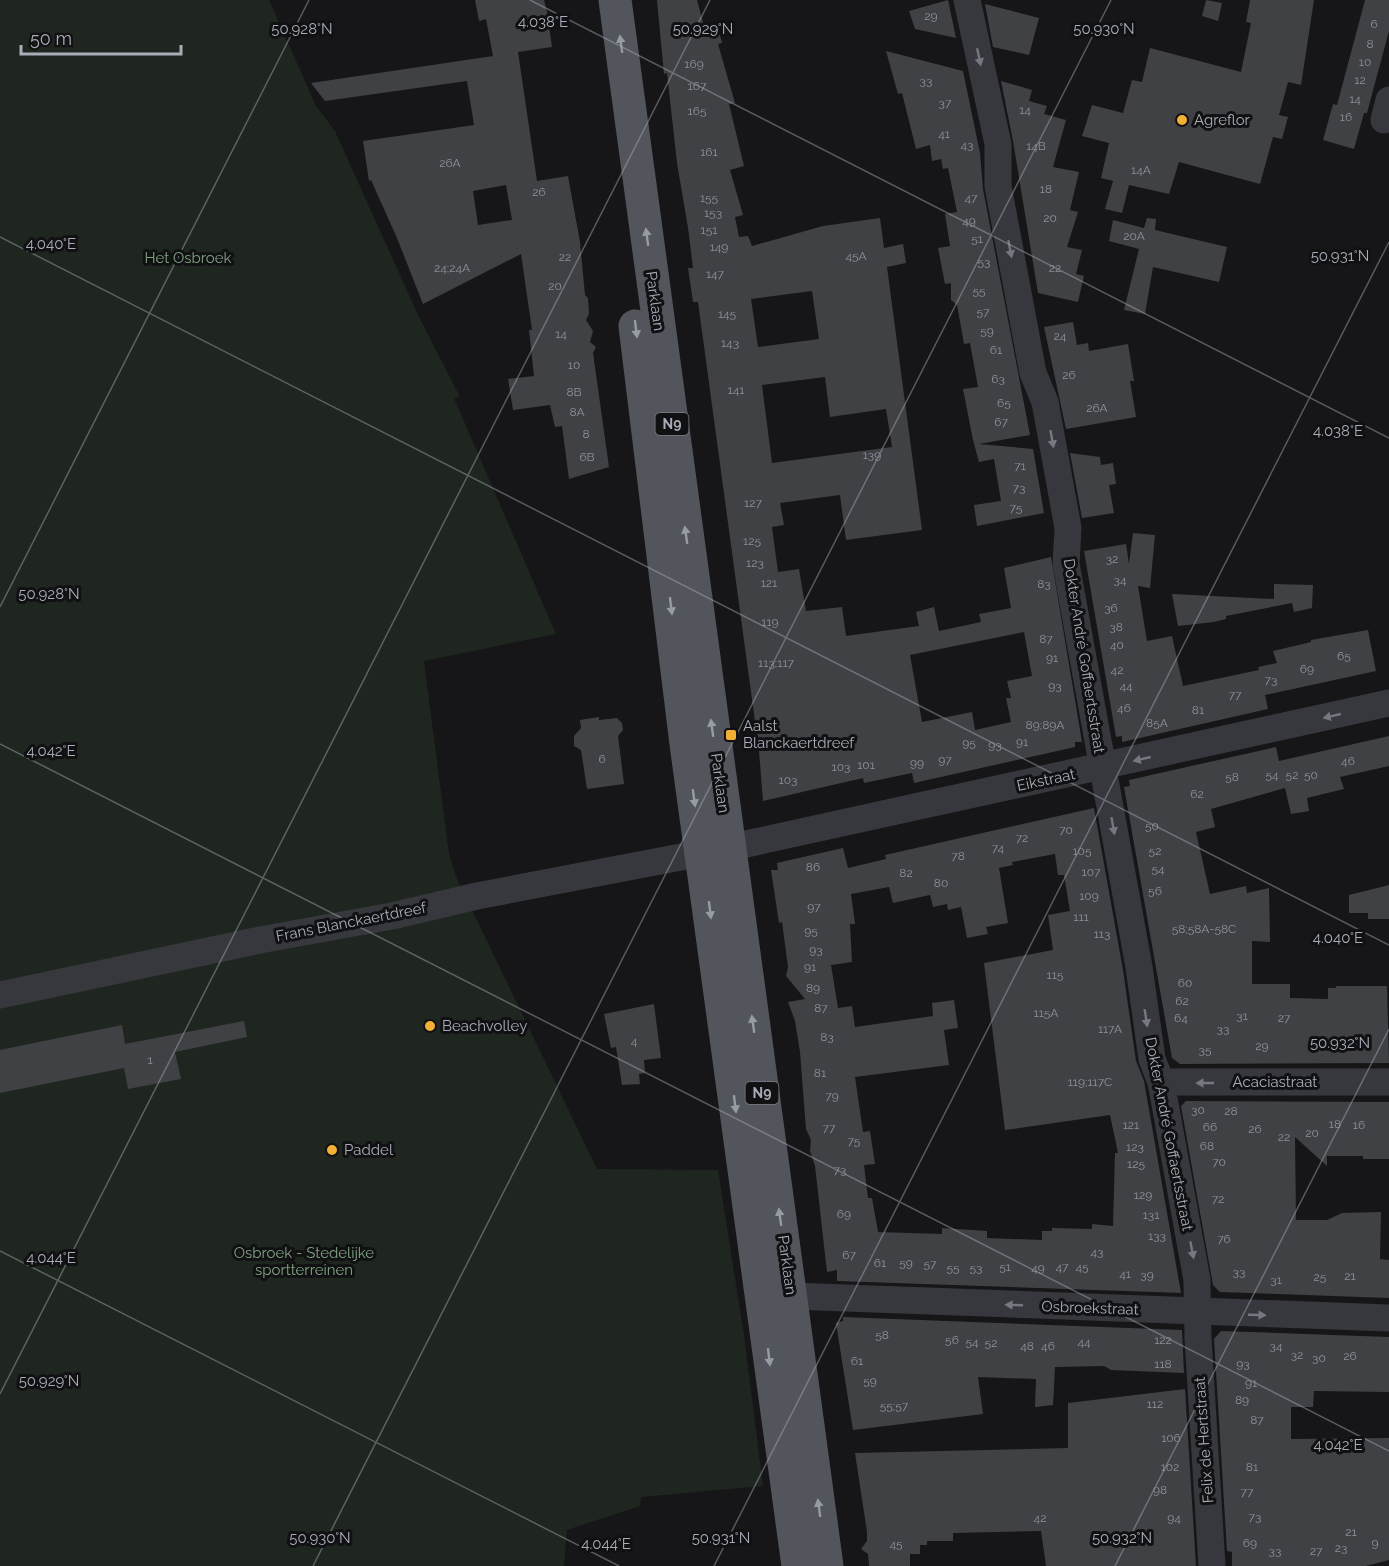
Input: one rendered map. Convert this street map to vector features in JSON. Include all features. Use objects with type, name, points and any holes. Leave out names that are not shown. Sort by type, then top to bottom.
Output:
[{"type":"main road","name":"Parklaan","points":[[594,0],[715,850],[791,1296],[827,1566]]},
{"type":"main road","name":"Parklaan","points":[[615,0],[798,1566]]},
{"type":"street","name":"Dokter André Goffaertsstraat","points":[[967,0],[998,144],[998,186],[1033,373],[1045,402],[1068,528],[1066,564],[1152,1059],[1161,1082],[1197,1280],[1198,1313]]},
{"type":"street","name":"Eikstraat","points":[[715,850],[1102,768],[1389,703]]},
{"type":"street","name":"Frans Blanckaertdreef","points":[[0,994],[715,850]]},
{"type":"street","name":"Acaciastraat","points":[[1161,1082],[1389,1082]]},
{"type":"street","name":"Osbroekstraat","points":[[791,1296],[1198,1313],[1389,1318]]},
{"type":"street","name":"Felix de Hertstraat","points":[[1198,1313],[1212,1566]]},
{"type":"green space","name":"Osbroek - Stedelijke sportterreinen","points":[[0,0],[269,0],[316,106],[335,131],[419,317],[460,397],[454,398],[556,634],[424,661],[449,854],[457,879],[597,1169],[718,1170],[744,1335],[763,1486],[641,1497],[640,1506],[567,1530],[564,1566],[0,1566]]},
{"type":"building","points":[[475,0],[544,0],[547,12],[552,47],[518,52],[537,181],[568,176],[580,242],[585,295],[588,298],[589,314],[586,320],[593,331],[590,342],[596,347],[593,353],[609,467],[569,479],[562,426],[555,427],[550,405],[513,410],[508,379],[534,376],[529,330],[532,330],[521,254],[423,304],[397,238],[371,180],[369,181],[363,141],[474,125],[467,81],[325,101],[311,83],[493,56],[486,19],[479,21]],"holes":[[[506,185],[512,220],[478,225],[473,191]]]},
{"type":"building","points":[[657,0],[697,0],[704,26],[717,23],[722,43],[718,44],[735,103],[729,104],[744,166],[730,170],[743,215],[735,217],[739,237],[748,236],[752,246],[823,226],[880,218],[884,248],[903,244],[906,263],[887,267],[922,530],[846,540],[840,495],[780,503],[784,525],[772,527],[778,572],[799,569],[806,611],[842,607],[846,636],[919,626],[916,612],[934,607],[939,631],[981,622],[979,614],[1011,608],[1004,568],[1051,557],[1082,742],[1075,742],[1075,747],[914,783],[912,773],[864,783],[863,778],[763,801],[759,751],[698,302],[693,302],[688,268],[693,268],[677,163],[667,73],[664,74]],"holes":[[[812,291],[819,339],[758,347],[751,299]],[[825,377],[830,417],[886,409],[892,447],[772,463],[762,385]],[[1024,632],[1032,676],[1007,681],[1011,698],[1006,698],[1011,722],[975,730],[972,712],[922,722],[910,655]]]},
{"type":"building","points":[[948,0],[956,38],[915,29],[909,11]]},
{"type":"building","points":[[1206,0],[1222,3],[1218,21],[1202,16]]},
{"type":"building","name":"Agreflor","points":[[1250,0],[1314,0],[1301,85],[1288,82],[1279,115],[1288,117],[1282,139],[1273,137],[1260,184],[1179,162],[1169,194],[1129,185],[1122,213],[1105,209],[1113,181],[1101,178],[1109,143],[1082,136],[1092,105],[1123,113],[1132,80],[1142,82],[1150,48],[1241,72],[1251,23],[1246,22]]},
{"type":"building","points":[[1365,0],[1389,0],[1389,31],[1367,113],[1364,113],[1354,149],[1323,140],[1333,104],[1337,105]]},
{"type":"building","points":[[985,4],[1039,18],[1029,55],[993,47]]},
{"type":"building","points":[[886,51],[963,71],[980,153],[983,189],[1030,435],[979,444],[1033,449],[1044,513],[977,526],[974,505],[1001,501],[994,459],[979,462],[973,440],[963,389],[978,387],[970,343],[964,344],[957,305],[951,300],[951,283],[945,284],[938,248],[950,246],[945,214],[957,212],[948,168],[943,169],[941,159],[932,161],[930,145],[916,149],[902,93],[898,94]]},
{"type":"building","points":[[1001,81],[1032,90],[1029,101],[1047,106],[1044,114],[1066,120],[1053,167],[1079,172],[1070,210],[1078,212],[1067,247],[1082,250],[1076,274],[1084,276],[1078,302],[1038,293]]},
{"type":"building","points":[[1147,218],[1156,219],[1155,230],[1227,247],[1219,282],[1153,267],[1145,314],[1124,310],[1139,249],[1109,241],[1113,220],[1144,228]]},
{"type":"building","points":[[1073,322],[1077,345],[1088,343],[1089,351],[1128,344],[1134,381],[1130,381],[1136,417],[1066,429],[1044,327]]},
{"type":"building","points":[[1070,453],[1100,457],[1101,465],[1113,463],[1116,484],[1109,485],[1114,513],[1082,518]]},
{"type":"building","points":[[1133,533],[1155,535],[1150,588],[1138,586],[1147,641],[1172,636],[1183,686],[1259,670],[1258,667],[1277,663],[1273,651],[1311,642],[1311,640],[1368,630],[1376,671],[1265,695],[1268,709],[1122,742],[1122,736],[1116,737],[1084,551],[1126,544],[1129,564]]},
{"type":"building","points":[[1274,584],[1313,585],[1312,608],[1294,612],[1292,603],[1226,616],[1226,619],[1214,622],[1178,626],[1172,594],[1274,599]]},
{"type":"building","points":[[599,717],[599,720],[617,718],[622,723],[623,730],[618,736],[624,784],[587,789],[581,750],[574,746],[574,736],[581,728],[580,720]]},
{"type":"building","points":[[1389,736],[1389,766],[1340,777],[1344,789],[1307,798],[1309,811],[1291,814],[1285,788],[1211,809],[1215,827],[1196,832],[1210,894],[1246,886],[1247,893],[1269,888],[1270,942],[1252,941],[1252,984],[1290,984],[1290,998],[1328,999],[1328,988],[1336,988],[1336,986],[1387,986],[1389,1063],[1180,1064],[1172,1058],[1124,787],[1130,786],[1129,780],[1276,747],[1279,761]]},
{"type":"building","points":[[1094,808],[1123,970],[1136,1061],[1144,1081],[1181,1293],[837,1281],[837,1270],[827,1272],[815,1166],[810,1151],[811,1140],[806,1129],[800,1052],[795,1021],[788,1002],[805,999],[786,976],[788,967],[782,922],[779,923],[771,870],[778,870],[777,863],[843,848],[848,868],[886,859],[885,855]],"holes":[[[1055,854],[1058,875],[1064,875],[1070,911],[1048,915],[1053,950],[984,963],[1005,1130],[1110,1115],[1118,1153],[1115,1153],[1113,1226],[1092,1224],[1092,1229],[1052,1228],[1052,1231],[1042,1231],[1042,1240],[987,1238],[987,1231],[942,1228],[942,1234],[878,1232],[872,1198],[868,1198],[864,1165],[875,1164],[870,1131],[863,1132],[855,1077],[949,1065],[944,1030],[958,1028],[954,1000],[932,1003],[933,1016],[855,1027],[852,1006],[838,1008],[831,965],[852,962],[850,924],[855,924],[851,894],[889,887],[893,903],[930,895],[933,907],[947,904],[948,910],[961,907],[967,938],[988,934],[986,927],[1008,923],[999,868],[1013,865],[1012,862]]]},
{"type":"building","points":[[1389,885],[1389,919],[1368,919],[1368,913],[1349,913],[1349,895]]},
{"type":"building","points":[[654,1004],[661,1058],[644,1060],[645,1073],[639,1074],[640,1084],[622,1085],[616,1047],[611,1048],[604,1014]]},
{"type":"building","points":[[244,1021],[247,1037],[175,1052],[181,1079],[128,1089],[124,1068],[0,1093],[0,1050],[122,1025],[125,1044]]},
{"type":"building","points":[[1186,1101],[1389,1102],[1389,1159],[1327,1156],[1327,1166],[1295,1137],[1296,1220],[1327,1220],[1342,1213],[1381,1212],[1380,1259],[1389,1260],[1389,1298],[1220,1292],[1213,1285],[1181,1106]]},
{"type":"building","points":[[843,1317],[1182,1330],[1184,1373],[1111,1370],[1104,1366],[1055,1367],[1053,1405],[1035,1407],[1036,1379],[978,1377],[983,1414],[853,1430],[836,1323],[843,1321]]},
{"type":"building","points":[[1221,1331],[1389,1337],[1389,1392],[1314,1391],[1313,1407],[1291,1407],[1291,1439],[1389,1438],[1389,1560],[1366,1566],[1232,1566],[1232,1552],[1227,1551],[1214,1339]]},
{"type":"building","points":[[1185,1389],[1196,1566],[1046,1566],[1041,1531],[953,1533],[953,1541],[927,1541],[927,1545],[920,1545],[920,1554],[910,1554],[910,1566],[869,1566],[868,1554],[861,1549],[867,1541],[867,1532],[855,1453],[1068,1448],[1068,1403]]},
{"type":"place","name":"Agreflor","points":[[1182,120]]},
{"type":"place","name":"Aalst Blanckaertdreef","points":[[731,735]]},
{"type":"place","name":"Beachvolley","points":[[430,1026]]},
{"type":"place","name":"Paddel","points":[[332,1150]]},
{"type":"park label","name":"Het Osbroek","points":[[188,258]]}]
